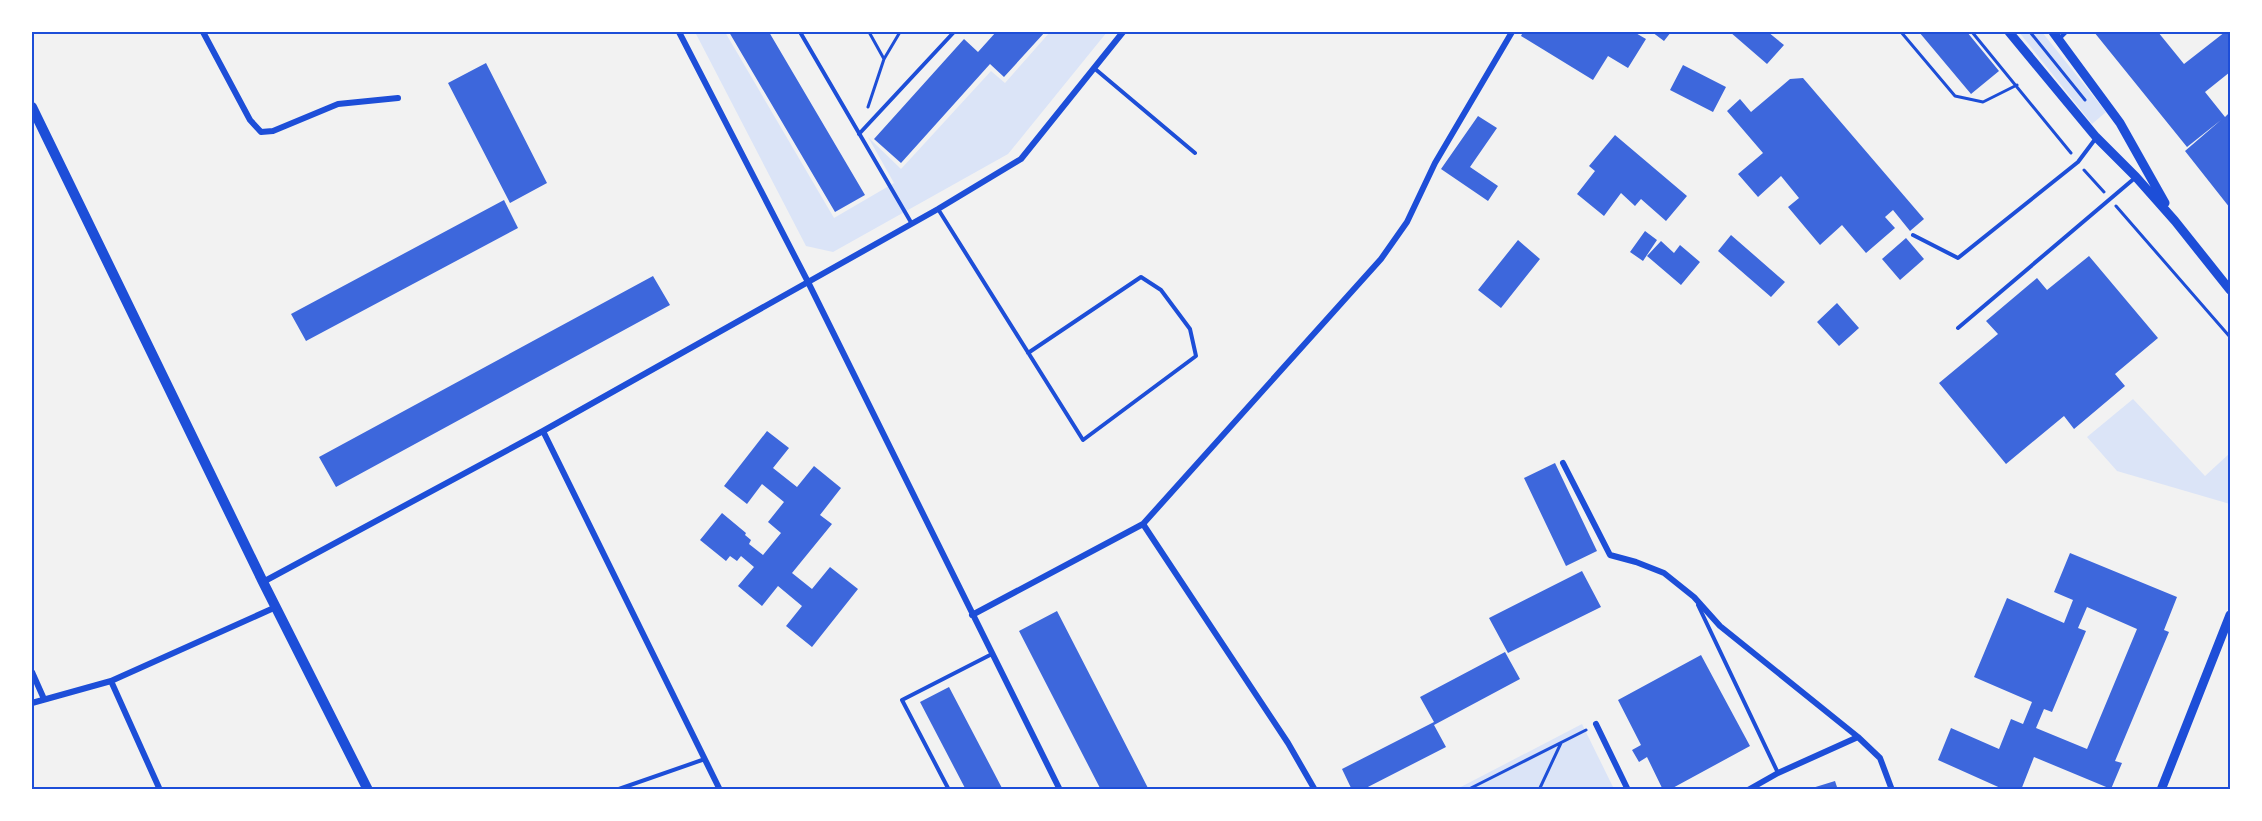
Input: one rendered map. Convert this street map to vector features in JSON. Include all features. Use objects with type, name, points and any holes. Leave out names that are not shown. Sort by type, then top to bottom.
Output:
[{"type":"main road","points":[[32,107],[263,582],[368,789]]},
{"type":"street","points":[[203,32],[250,120],[261,132],[273,131],[338,104],[398,98]]},
{"type":"street","points":[[679,32],[808,282],[1060,789]]},
{"type":"street","points":[[263,582],[543,431],[912,224],[1021,159],[1123,32]]},
{"type":"street","points":[[972,615],[1143,525],[1381,259],[1407,222],[1435,163],[1512,32]]},
{"type":"street","points":[[2009,32],[2096,137],[2175,220],[2230,290]]},
{"type":"street","points":[[2056,35],[2120,123],[2175,220]]},
{"type":"street","points":[[543,431],[720,789]]},
{"type":"street","points":[[1563,463],[1610,555],[1664,573],[1694,597],[1720,626],[1858,737],[1880,758],[1892,789]]},
{"type":"street","points":[[1143,525],[1288,743],[1315,789]]},
{"type":"street","points":[[32,703],[111,681],[276,607]]},
{"type":"street","points":[[2161,789],[2230,615]]},
{"type":"street","points":[[32,672],[44,699]]},
{"type":"street","points":[[111,681],[160,789]]},
{"type":"street","points":[[1596,724],[1628,789]]},
{"type":"street","points":[[1748,789],[1858,737]]},
{"type":"lane","points":[[800,32],[912,224]]},
{"type":"lane","points":[[860,134],[954,32]]},
{"type":"lane","points":[[2056,35],[2066,32]]},
{"type":"lane","points":[[1094,68],[1195,153]]},
{"type":"lane","points":[[1913,235],[1958,258],[2078,162],[2096,137]]},
{"type":"lane","points":[[1958,328],[2136,177]]},
{"type":"lane","points":[[938,209],[1028,353],[1083,440],[1196,356],[1190,329],[1161,290],[1141,278],[1028,353]]},
{"type":"lane","points":[[1694,597],[1778,773]]},
{"type":"lane","points":[[949,789],[903,700],[992,654]]},
{"type":"lane","points":[[616,789],[705,759]]},
{"type":"path","points":[[868,32],[884,59]]},
{"type":"path","points":[[860,134],[884,59],[900,32]]},
{"type":"path","points":[[1901,32],[1955,96],[1983,102],[2017,86]]},
{"type":"path","points":[[1972,32],[2071,153]]},
{"type":"path","points":[[2030,32],[2089,105]]},
{"type":"path","points":[[2081,166],[2230,337]]},
{"type":"path","points":[[1467,789],[1596,724]]},
{"type":"path","points":[[1539,789],[1562,742]]},
{"type":"shaded area","points":[[695,32],[725,32],[834,218],[894,183],[868,137],[901,169],[991,71],[1005,83],[1050,32],[1107,32],[1008,154],[833,252],[806,246]]},
{"type":"shaded area","points":[[2019,32],[2042,32],[2106,112],[2092,124]]},
{"type":"shaded area","points":[[2133,399],[2205,476],[2230,453],[2230,504],[2117,471],[2087,437]]},
{"type":"shaded area","points":[[1582,724],[1614,789],[1455,790]]},
{"type":"building","points":[[729,32],[769,32],[865,195],[835,212]]},
{"type":"building","points":[[996,32],[1045,32],[1004,77],[990,64],[901,163],[874,139],[964,39],[978,52]]},
{"type":"building","points":[[1523,32],[1634,32],[1646,39],[1628,68],[1608,56],[1593,80],[1521,36]]},
{"type":"building","points":[[1652,32],[1671,32],[1664,41]]},
{"type":"building","points":[[1730,32],[1768,32],[1784,45],[1767,64]]},
{"type":"building","points":[[1919,32],[1967,32],[1999,71],[1971,94]]},
{"type":"building","points":[[2094,32],[2158,32],[2184,64],[2225,32],[2230,32],[2230,72],[2205,92],[2225,117],[2230,112],[2230,208],[2185,151],[2221,120],[2187,147]]},
{"type":"building","points":[[486,63],[547,183],[510,203],[448,83]]},
{"type":"building","points":[[1683,65],[1726,87],[1713,112],[1670,90]]},
{"type":"building","points":[[1803,78],[1924,219],[1910,231],[1893,210],[1885,217],[1895,228],[1866,253],[1842,225],[1820,245],[1788,207],[1799,198],[1781,176],[1758,197],[1738,174],[1763,153],[1727,111],[1740,99],[1751,112],[1790,79]]},
{"type":"building","points":[[1478,116],[1497,128],[1470,167],[1498,186],[1488,201],[1441,169]]},
{"type":"building","points":[[1615,135],[1687,196],[1666,221],[1641,199],[1635,206],[1621,193],[1604,216],[1577,194],[1595,171],[1589,166]]},
{"type":"building","points":[[504,200],[518,228],[306,341],[291,314]]},
{"type":"building","points":[[1645,231],[1657,240],[1643,261],[1630,252]]},
{"type":"building","points":[[1731,235],[1785,282],[1771,297],[1718,251]]},
{"type":"building","points":[[1906,238],[1924,259],[1900,280],[1882,259]]},
{"type":"building","points":[[1518,240],[1540,259],[1501,308],[1478,290]]},
{"type":"building","points":[[1661,241],[1674,253],[1680,245],[1700,262],[1681,285],[1647,256]]},
{"type":"building","points":[[2089,256],[2158,338],[2115,374],[2125,386],[2074,429],[2064,416],[2006,464],[1939,383],[1998,334],[1986,321],[2037,278],[2047,290]]},
{"type":"building","points":[[653,276],[670,305],[336,487],[319,457]]},
{"type":"building","points":[[1837,303],[1859,328],[1839,346],[1817,322]]},
{"type":"building","points":[[767,431],[789,448],[773,468],[797,487],[814,466],[841,488],[820,515],[832,524],[792,573],[812,589],[830,567],[858,589],[812,647],[786,626],[802,606],[778,586],[762,606],[738,586],[754,567],[741,556],[737,561],[730,556],[726,561],[700,540],[722,513],[746,533],[745,535],[751,540],[749,544],[763,555],[781,533],[768,522],[784,502],[762,484],[747,504],[724,486]]},
{"type":"building","points":[[1555,463],[1597,551],[1566,566],[1524,478]]},
{"type":"building","points":[[2070,553],[2177,597],[2164,630],[2169,632],[2115,761],[2122,763],[2111,789],[2034,757],[2021,790],[2005,790],[1938,760],[1951,728],[1999,749],[2011,719],[2023,724],[2032,702],[1974,677],[2007,598],[2064,623],[2073,600],[2054,592]],"holes":[[[2087,607],[2137,629],[2087,749],[2036,728],[2044,709],[2052,712],[2086,631],[2078,628]]]},
{"type":"building","points":[[1582,571],[1601,607],[1508,653],[1489,618]]},
{"type":"building","points":[[1057,611],[1149,790],[1101,790],[1019,631]]},
{"type":"building","points":[[1505,652],[1520,679],[1434,725],[1446,747],[1362,790],[1352,790],[1342,769],[1434,722],[1420,697]]},
{"type":"building","points":[[1701,655],[1750,746],[1669,790],[1663,790],[1647,757],[1639,762],[1632,750],[1641,745],[1618,700]]},
{"type":"building","points":[[949,687],[1003,790],[966,790],[920,702]]},
{"type":"building","points":[[1835,781],[1838,790],[1809,790],[1809,789]]}]
